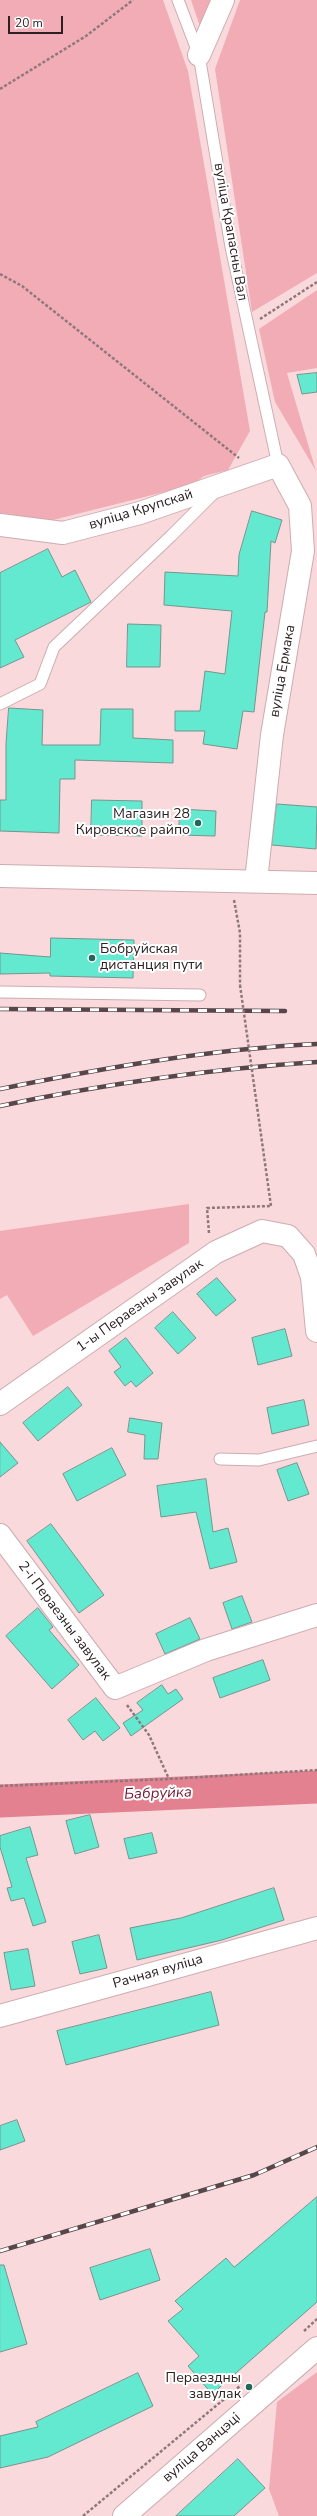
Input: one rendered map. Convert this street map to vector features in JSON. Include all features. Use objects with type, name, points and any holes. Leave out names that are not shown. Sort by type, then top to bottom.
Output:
[{"type":"street","points":[[199,55],[223,0]]},
{"type":"street","name":"вуліца Крупскай","points":[[0,525],[63,533],[140,513],[278,465]]},
{"type":"street","name":"вуліца Ермака","points":[[256,881],[272,735],[303,551],[300,506],[278,465]]},
{"type":"street","points":[[0,876],[317,883]]},
{"type":"street","name":"1-ы Пераезны завулак","points":[[0,1404],[216,1252],[262,1231],[288,1236],[304,1254],[315,1275]]},
{"type":"street","points":[[315,1275],[317,1330]]},
{"type":"street","name":"2-і Пераезны завулак","points":[[0,1535],[115,1688],[206,1650],[317,1615]]},
{"type":"street","name":"Рачная вуліца","points":[[0,2016],[317,1928]]},
{"type":"street","name":"вуліца Ванцэці","points":[[124,2516],[317,2348]]},
{"type":"lane","name":"вуліца Крапасны Вал","points":[[178,0],[199,55],[231,246],[278,465]]},
{"type":"lane","points":[[0,704],[40,684],[54,647],[172,536],[222,484]]},
{"type":"lane","points":[[0,992],[200,995]]},
{"type":"lane","points":[[220,1459],[259,1460],[317,1446]]},
{"type":"path","points":[[0,89],[86,36],[133,0]]},
{"type":"path","points":[[0,274],[22,286],[257,473]]},
{"type":"path","points":[[248,327],[317,282]]},
{"type":"path","points":[[207,1208],[271,1206],[240,985],[240,933],[230,881]]},
{"type":"path","points":[[115,1688],[149,1735],[169,1779]]},
{"type":"path","points":[[0,1786],[169,1779],[317,1770]]},
{"type":"path","points":[[299,2335],[317,2319]]},
{"type":"path","points":[[83,2516],[246,2381]]},
{"type":"shaded area","points":[[0,0],[163,0],[188,71],[250,431],[228,470],[204,476],[192,485],[49,521],[0,513]]},
{"type":"shaded area","points":[[191,0],[212,0],[201,29]]},
{"type":"shaded area","points":[[240,0],[317,0],[317,273],[252,312],[215,69]]},
{"type":"shaded area","points":[[317,290],[317,368],[287,373],[316,471],[275,402],[259,329]]},
{"type":"shaded area","points":[[189,1204],[189,1243],[33,1336],[7,1295],[0,1299],[0,1231]]},
{"type":"shaded area","points":[[317,2372],[317,2516],[279,2516],[269,2489],[277,2402]]},
{"type":"building","points":[[317,373],[317,392],[302,394],[297,375]]},
{"type":"building","points":[[252,511],[282,520],[275,543],[271,541],[267,612],[265,612],[254,712],[243,711],[237,749],[203,744],[205,731],[175,731],[175,711],[200,711],[205,671],[225,674],[232,611],[164,605],[165,572],[238,576],[239,555]]},
{"type":"building","points":[[48,549],[62,577],[75,570],[91,602],[15,640],[24,657],[0,668],[0,573]]},
{"type":"building","points":[[128,624],[161,625],[160,667],[127,667]]},
{"type":"building","points":[[9,708],[43,710],[42,745],[100,745],[101,709],[133,709],[133,738],[173,740],[173,763],[75,760],[75,779],[60,779],[59,833],[0,831],[0,800],[6,800],[6,744]]},
{"type":"building","points":[[92,800],[142,801],[142,836],[91,835]]},
{"type":"building","points":[[277,804],[317,807],[316,849],[272,845]]},
{"type":"building","name":"Магазин 28 Кировское райпо","points":[[180,809],[216,811],[215,836],[179,835]]},
{"type":"building","name":"Бобруйская дистанция пути","points":[[51,938],[134,940],[133,978],[50,976],[50,973],[0,974],[0,953],[50,957]]},
{"type":"building","points":[[217,1278],[236,1300],[216,1316],[197,1294]]},
{"type":"building","points":[[173,1312],[196,1338],[178,1354],[155,1328]]},
{"type":"building","points":[[285,1329],[292,1356],[258,1365],[252,1338]]},
{"type":"building","points":[[126,1338],[153,1373],[136,1387],[131,1381],[125,1386],[114,1372],[121,1367],[109,1351]]},
{"type":"building","points":[[68,1387],[82,1405],[38,1441],[23,1423]]},
{"type":"building","points":[[304,1400],[309,1425],[272,1434],[267,1408]]},
{"type":"building","points":[[130,1418],[162,1423],[158,1459],[144,1459],[145,1435],[128,1432]]},
{"type":"building","points":[[0,1442],[18,1463],[0,1477]]},
{"type":"building","points":[[112,1448],[126,1475],[77,1501],[63,1474]]},
{"type":"building","points":[[297,1463],[309,1494],[288,1501],[277,1470]]},
{"type":"building","points":[[206,1479],[213,1532],[228,1528],[237,1562],[210,1569],[196,1512],[161,1517],[157,1486]]},
{"type":"building","points":[[51,1524],[104,1595],[79,1613],[27,1541]]},
{"type":"building","points":[[242,1596],[252,1622],[232,1629],[223,1603]]},
{"type":"building","points":[[38,1608],[53,1627],[49,1630],[79,1665],[52,1689],[6,1636]]},
{"type":"building","points":[[190,1618],[200,1639],[165,1654],[156,1634]]},
{"type":"building","points":[[263,1660],[270,1680],[220,1698],[213,1678]]},
{"type":"building","points":[[162,1685],[168,1694],[176,1689],[183,1699],[131,1736],[123,1723],[143,1710],[137,1703]]},
{"type":"building","points":[[96,1698],[120,1728],[103,1741],[95,1731],[83,1740],[68,1720]]},
{"type":"building","points":[[90,1815],[99,1847],[75,1854],[66,1821]]},
{"type":"building","points":[[30,1827],[38,1855],[26,1858],[46,1922],[33,1926],[24,1898],[11,1901],[7,1888],[12,1887],[0,1847],[0,1836]]},
{"type":"building","points":[[152,1833],[157,1853],[129,1859],[124,1839]]},
{"type":"building","points":[[274,1888],[284,1920],[222,1940],[137,1960],[130,1928],[181,1918]]},
{"type":"building","points":[[99,1935],[107,1968],[80,1974],[72,1942]]},
{"type":"building","points":[[28,1949],[35,1986],[11,1990],[4,1953]]},
{"type":"building","points":[[211,1992],[219,2025],[66,2065],[57,2031]]},
{"type":"building","points":[[17,2120],[25,2141],[0,2150],[0,2126]]},
{"type":"building","points":[[317,2197],[317,2302],[212,2394],[188,2366],[199,2356],[168,2321],[183,2309],[175,2301],[226,2258],[234,2267]]},
{"type":"building","points":[[150,2249],[160,2280],[100,2300],[90,2268]]},
{"type":"building","points":[[0,2265],[4,2265],[27,2344],[0,2352]]},
{"type":"building","points":[[138,2373],[153,2406],[48,2457],[0,2468],[0,2436],[38,2427],[36,2422]]},
{"type":"building","points":[[238,2459],[265,2488],[234,2516],[176,2516]]},
{"type":"waterway","name":"Бабруйка","points":[[0,1801],[317,1787]]},
{"type":"railway","points":[[0,1009],[285,1011]]},
{"type":"railway","points":[[0,1089],[157,1060],[237,1050],[317,1044]]},
{"type":"railway","points":[[0,1106],[157,1078],[317,1062]]},
{"type":"railway","points":[[0,2251],[254,2175],[317,2147]]},
{"type":"place","name":"Магазин 28 Кировское райпо","points":[[198,823]]},
{"type":"place","name":"Бобруйская дистанция пути","points":[[92,958]]},
{"type":"place","name":"Пераездны завулак","points":[[249,2387]]}]
